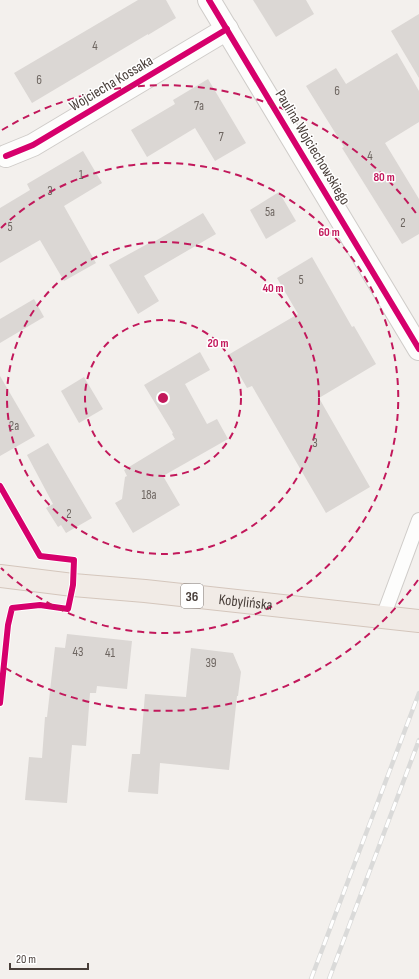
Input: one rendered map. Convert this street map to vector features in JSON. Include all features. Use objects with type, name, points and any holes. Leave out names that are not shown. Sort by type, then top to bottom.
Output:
[{"type":"main road","name":"Kobylińska","points":[[0,576],[419,621]]},
{"type":"street","name":"Paulina Wojciechowskiego","points":[[210,0],[419,350]]},
{"type":"street","name":"Wojciecha Kossaka","points":[[6,156],[33,145],[227,29]]},
{"type":"lane","points":[[383,617],[419,520]]},
{"type":"building","points":[[138,0],[166,0],[176,18],[32,103],[14,73]]},
{"type":"building","points":[[253,0],[306,0],[314,14],[276,37]]},
{"type":"building","points":[[419,14],[419,78],[391,31]]},
{"type":"building","points":[[397,53],[419,91],[419,122],[385,143],[419,199],[419,234],[402,244],[342,148],[344,147],[306,86],[336,68],[346,84]]},
{"type":"building","points":[[208,79],[246,143],[215,161],[195,128],[147,157],[131,130],[175,104],[173,100]]},
{"type":"building","points":[[83,151],[102,183],[64,206],[96,263],[64,281],[40,240],[0,263],[0,208],[30,190],[27,184]]},
{"type":"building","points":[[279,192],[296,221],[266,239],[250,210]]},
{"type":"building","points":[[203,213],[216,234],[144,276],[159,301],[138,314],[109,265],[151,242],[152,243]]},
{"type":"building","points":[[312,257],[352,327],[354,326],[376,364],[319,398],[370,487],[326,513],[252,386],[247,388],[228,355],[298,314],[277,278]]},
{"type":"building","points":[[34,299],[44,317],[0,343],[0,319]]},
{"type":"building","points":[[200,352],[210,370],[185,384],[207,424],[217,419],[228,439],[163,476],[180,505],[133,533],[115,503],[122,499],[125,477],[127,476],[124,470],[175,439],[172,434],[173,433],[144,385]]},
{"type":"building","points":[[0,376],[35,436],[0,456]]},
{"type":"building","points":[[84,377],[103,409],[79,423],[61,391]]},
{"type":"building","points":[[48,443],[92,518],[66,533],[61,525],[58,527],[46,508],[53,504],[27,455]]},
{"type":"building","points":[[67,634],[132,641],[127,689],[97,686],[96,693],[90,693],[86,746],[72,745],[67,803],[25,800],[29,757],[42,758],[45,717],[47,717],[55,647],[65,648]]},
{"type":"building","points":[[191,648],[233,653],[241,672],[229,770],[160,763],[158,794],[128,792],[132,754],[140,754],[145,694],[186,697]]},
{"type":"railway","points":[[311,979],[419,693]]},
{"type":"railway","points":[[329,979],[419,740]]},
{"type":"cycle path","points":[[209,0],[419,349]]},
{"type":"cycle path","points":[[6,156],[33,145],[227,29]]},
{"type":"cycle path","points":[[0,486],[40,556],[74,560],[73,585],[68,609],[40,605],[12,608],[8,625],[0,703]]}]
